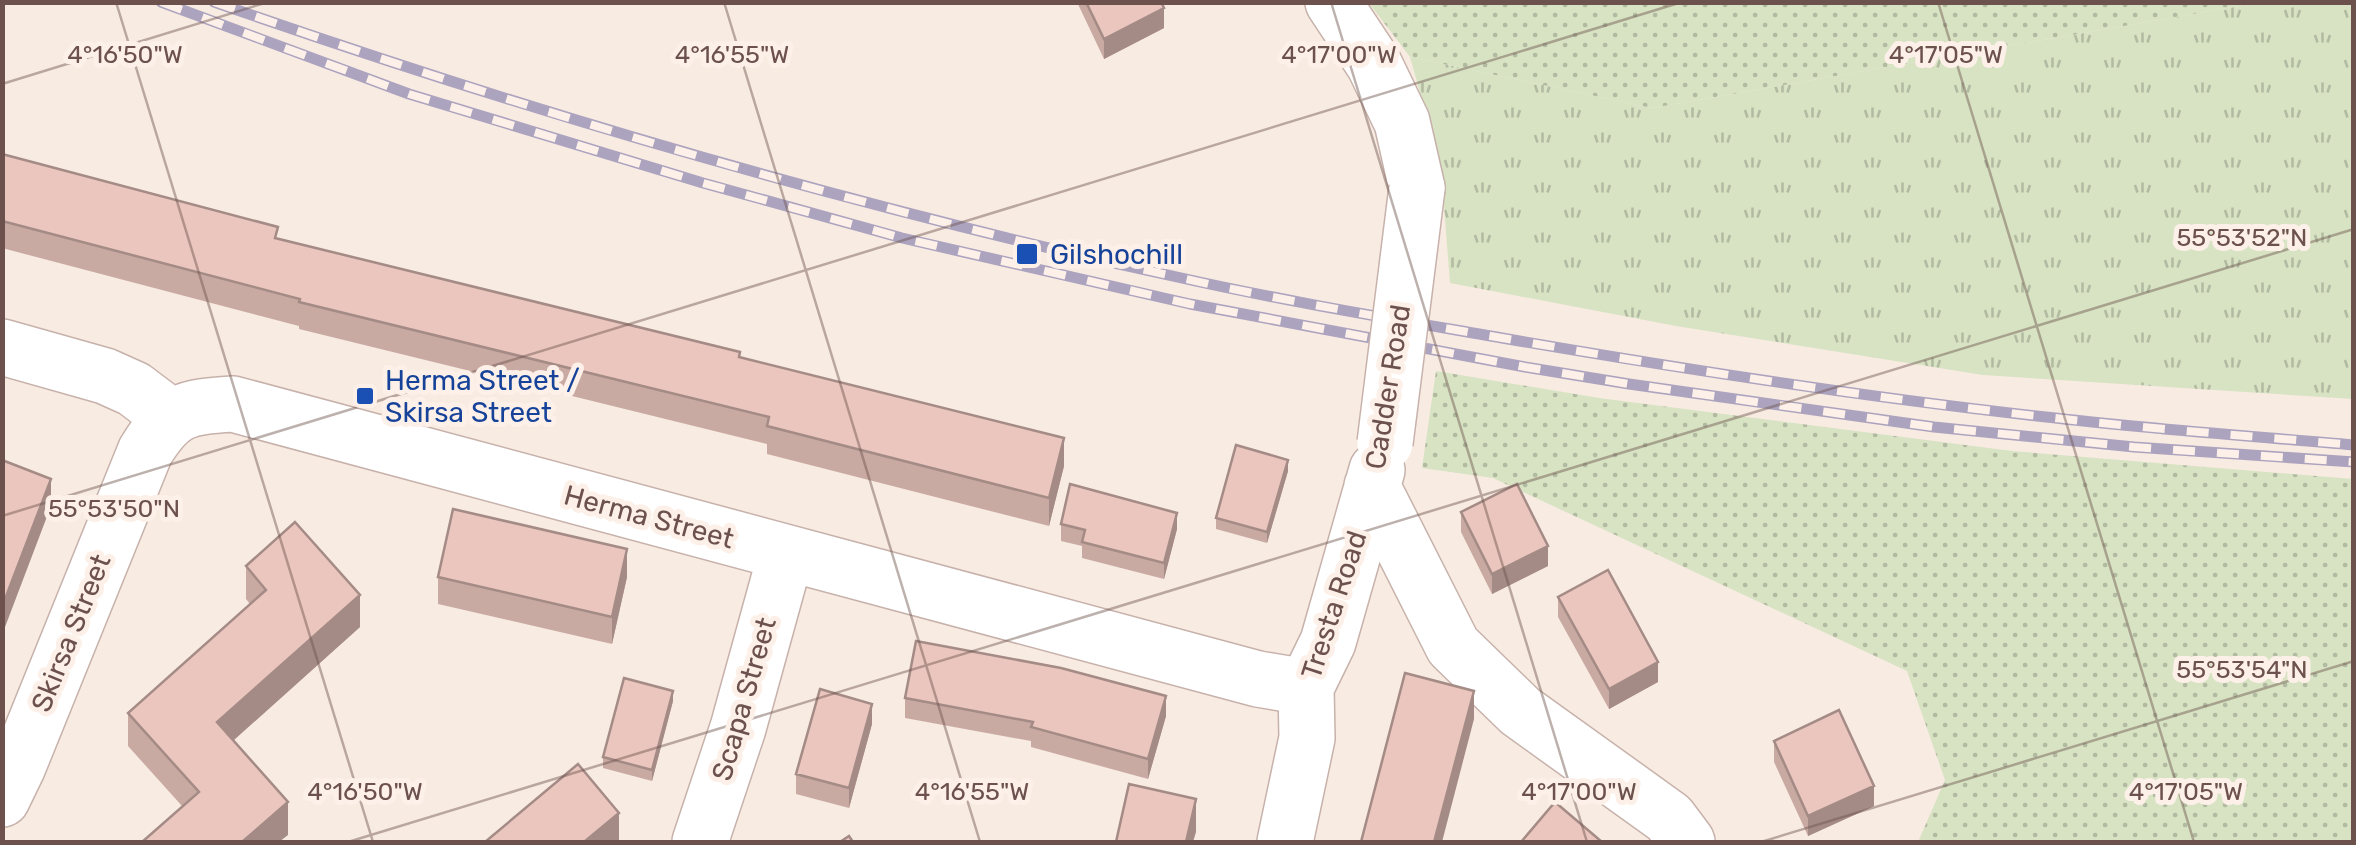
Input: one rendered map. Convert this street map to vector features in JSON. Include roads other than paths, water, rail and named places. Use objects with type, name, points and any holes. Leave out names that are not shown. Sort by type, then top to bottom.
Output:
[{"type":"street","name":"Cadder Road","points":[[1333,2],[1374,64],[1402,122],[1417,188],[1378,464],[1453,646],[1520,710],[1669,818],[1686,842]]},
{"type":"street","points":[[2,347],[105,376],[134,389],[171,417]]},
{"type":"street","name":"Herma Street","points":[[171,417],[188,409],[233,404],[1258,680],[1306,686]]},
{"type":"street","name":"Skirsa Street","points":[[2,800],[135,472],[156,433],[171,417]]},
{"type":"street","name":"Tresta Road","points":[[1284,842],[1307,738],[1306,686],[1328,642],[1378,464]]},
{"type":"street","name":"Scapa Street","points":[[700,842],[738,728],[786,554]]},
{"type":"railway","points":[[161,2],[409,94],[703,183],[902,238],[1190,304],[1525,367],[1934,427],[2134,447],[2354,462]]},
{"type":"railway","points":[[214,2],[571,119],[691,154],[933,220],[1217,286],[1570,349],[1841,391],[2085,421],[2354,445]]},
{"type":"place","name":"Gilshochill","points":[[1027,254]]},
{"type":"place","name":"Herma Street / Skirsa Street","points":[[365,396]]}]
